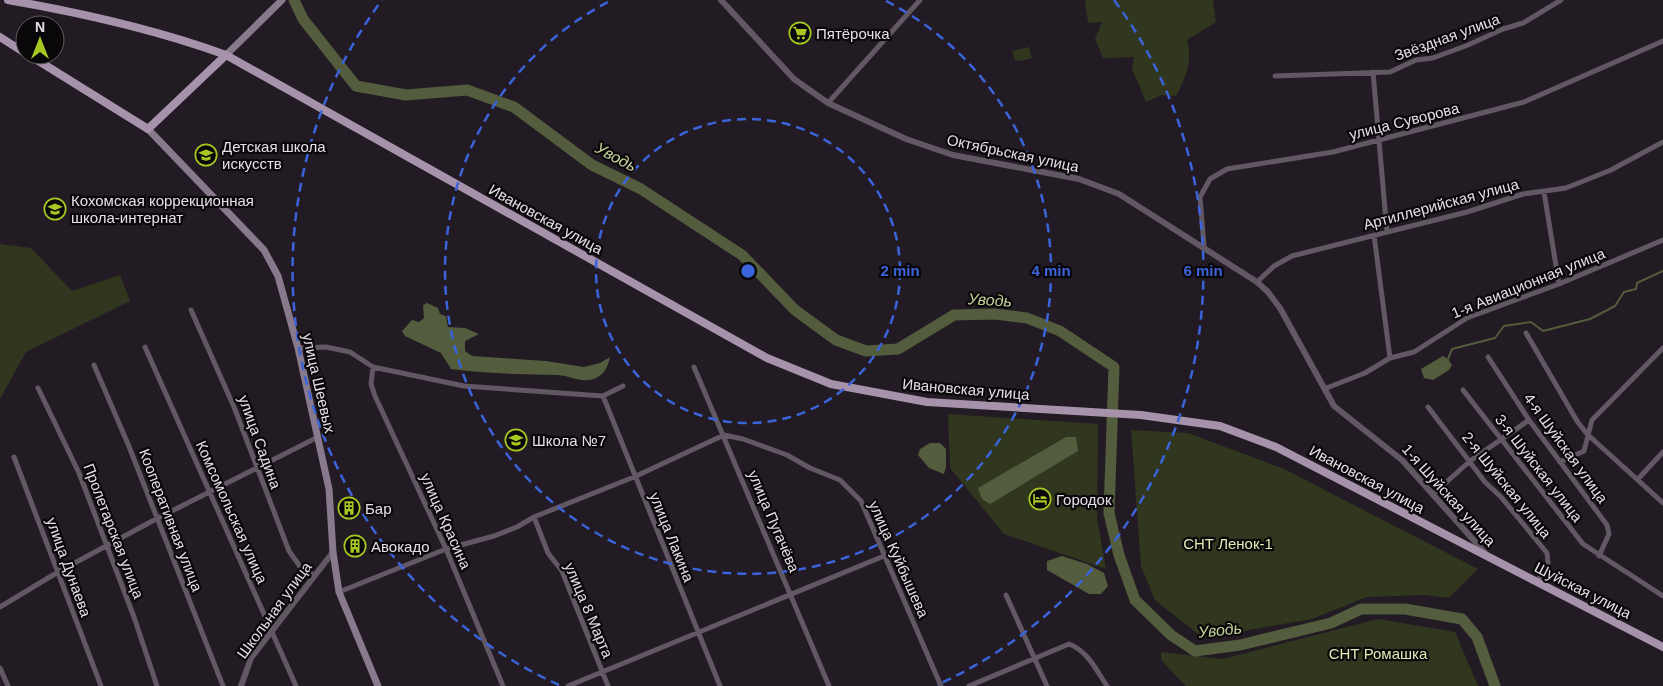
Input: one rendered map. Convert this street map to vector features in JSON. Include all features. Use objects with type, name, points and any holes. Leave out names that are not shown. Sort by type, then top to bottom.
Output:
[{"type":"main road","name":"Ивановская улица","points":[[8,0],[83,14],[151,30],[226,55],[767,358],[831,384],[927,402],[1141,415],[1220,426],[1276,447],[1489,558]]},
{"type":"main road","points":[[45,65],[148,129],[279,3]]},
{"type":"main road","points":[[0,37],[15,47]]},
{"type":"main road","name":"улица Шеевых","points":[[148,129],[264,250],[278,276],[298,348],[332,505],[333,552],[339,592],[378,686]]},
{"type":"main road","name":"Шуйская улица","points":[[1489,558],[1663,647]]},
{"type":"street","name":"Октябрьская улица","points":[[722,0],[794,78],[828,103],[906,139],[953,155],[1079,179],[1119,194],[1204,246],[1257,282],[1268,292],[1280,308],[1324,389]]},
{"type":"street","points":[[828,103],[920,0]]},
{"type":"street","name":"Звёздная улица","points":[[1275,76],[1390,72],[1416,60],[1433,58],[1523,23],[1561,0]]},
{"type":"street","name":"улица Суворова","points":[[1204,246],[1200,197],[1210,180],[1227,169],[1333,152],[1378,142],[1524,102],[1663,41]]},
{"type":"street","points":[[1372,72],[1388,232]]},
{"type":"street","name":"Артиллерийская улица","points":[[1257,282],[1274,266],[1292,256],[1467,212],[1523,194],[1566,188],[1611,170],[1663,142]]},
{"type":"street","points":[[1544,192],[1558,284]]},
{"type":"street","points":[[1374,235],[1390,358]]},
{"type":"street","name":"1-я Авиационная улица","points":[[1324,389],[1365,374],[1390,358],[1414,352],[1467,318],[1558,284],[1663,240]]},
{"type":"street","name":"улица Садина","points":[[191,310],[234,407],[289,552],[301,568],[315,576]]},
{"type":"street","points":[[1526,333],[1577,421],[1587,434],[1663,503]]},
{"type":"street","points":[[298,348],[317,346],[334,348],[350,352],[373,367],[431,377],[464,386],[603,396],[623,386]]},
{"type":"street","name":"Комсомольская улица","points":[[145,347],[296,686]]},
{"type":"street","points":[[1560,462],[1584,451],[1592,420],[1663,348]]},
{"type":"street","name":"4-я Шуйская улица","points":[[1488,357],[1529,420],[1607,525],[1609,534],[1600,556]]},
{"type":"street","name":"Кооперативная улица","points":[[94,365],[128,444],[223,686]]},
{"type":"street","name":"улица Красина","points":[[373,367],[371,384],[375,396],[446,549],[503,686]]},
{"type":"street","name":"улица Пугачёва","points":[[694,367],[830,686]]},
{"type":"street","name":"Пролетарская улица","points":[[38,388],[79,472],[134,617],[157,686]]},
{"type":"street","name":"1-я Шуйская улица","points":[[1324,389],[1334,406],[1402,460],[1489,558]]},
{"type":"street","name":"3-я Шуйская улица","points":[[1462,390],[1583,544],[1600,556]]},
{"type":"street","name":"улица Лакина","points":[[603,396],[634,477],[720,686]]},
{"type":"street","name":"2-я Шуйская улица","points":[[1428,407],[1485,482],[1501,497],[1547,553],[1548,563],[1537,582]]},
{"type":"street","points":[[1432,494],[1470,461],[1499,439],[1529,420]]},
{"type":"street","points":[[339,592],[446,549],[494,536],[534,517],[634,477],[724,436]]},
{"type":"street","name":"улица Куйбышева","points":[[724,436],[743,439],[787,455],[810,468],[840,480],[861,501],[941,686]]},
{"type":"street","points":[[0,607],[58,572],[208,491],[318,437]]},
{"type":"street","points":[[1638,479],[1663,452]]},
{"type":"street","name":"улица Дунаева","points":[[14,457],[101,686]]},
{"type":"street","name":"улица 8 Марта","points":[[534,517],[548,553],[562,571],[608,686]]},
{"type":"street","name":"Школьная улица","points":[[241,686],[251,658],[333,552]]},
{"type":"street","points":[[568,686],[884,556]]},
{"type":"street","points":[[1600,556],[1663,596]]},
{"type":"street","points":[[1006,595],[1048,686]]},
{"type":"street","points":[[969,686],[1069,644],[1079,648],[1107,686]]},
{"type":"street","points":[[0,668],[2,679],[8,686]]},
{"type":"green space","points":[[1085,0],[1213,0],[1216,22],[1187,40],[1189,62],[1183,82],[1176,96],[1162,95],[1146,102],[1132,69],[1134,57],[1103,58],[1095,39],[1102,22],[1088,23]]},
{"type":"green space","points":[[1029,47],[1032,58],[1021,61],[1015,60],[1012,51]]},
{"type":"green space","points":[[0,244],[31,248],[72,291],[120,275],[130,301],[26,352],[0,399]]},
{"type":"green space","points":[[948,414],[1098,424],[1097,517],[1106,569],[1004,534],[950,468]]},
{"type":"green space","name":"СНТ Ленок-1","points":[[1131,430],[1188,433],[1284,469],[1478,569],[1449,598],[1425,595],[1367,597],[1312,619],[1203,638],[1155,600],[1141,566]]},
{"type":"green space","name":"СНТ Ромашка","points":[[1378,619],[1455,632],[1478,686],[1186,686],[1161,660],[1161,652],[1223,659]]},
{"type":"shaded area","points":[[427,303],[438,308],[440,314],[446,316],[448,327],[465,328],[479,334],[465,341],[465,351],[472,356],[546,361],[584,367],[600,363],[610,357],[608,364],[604,372],[591,380],[558,375],[491,373],[451,369],[441,353],[405,336],[402,331],[412,320],[419,322],[424,318],[423,305]]},
{"type":"shaded area","points":[[1443,356],[1452,365],[1449,370],[1433,380],[1424,378],[1421,369]]},
{"type":"shaded area","points":[[1066,437],[1076,437],[1078,451],[990,504],[982,499],[978,488]]},
{"type":"shaded area","points":[[930,443],[940,443],[946,449],[944,474],[929,468],[918,455],[920,449]]},
{"type":"shaded area","points":[[1062,556],[1087,564],[1104,573],[1108,586],[1101,594],[1089,594],[1047,570],[1047,561]]},
{"type":"waterway","name":"Уводь","points":[[294,0],[303,19],[356,86],[406,95],[467,90],[514,107],[592,165],[641,189],[742,255],[795,310],[836,340],[866,351],[898,349],[954,315],[995,314],[1027,318],[1060,331],[1114,367],[1109,513],[1119,555],[1135,600],[1171,635],[1195,651],[1240,645],[1331,623],[1361,609],[1405,609],[1462,619],[1477,637],[1495,686]]},
{"type":"waterway","points":[[1448,359],[1452,349],[1495,338],[1504,326],[1531,322],[1543,331],[1590,319],[1615,306],[1624,292],[1636,289],[1637,283],[1663,271]]},
{"type":"place","name":"Пятёрочка","points":[[800,33]]},
{"type":"place","name":"Детская школа искусств","points":[[206,155]]},
{"type":"place","name":"Кохомская коррекционная школа-интернат","points":[[55,209]]},
{"type":"place","name":"Школа №7","points":[[516,440]]},
{"type":"place","name":"Городок","points":[[1040,499]]},
{"type":"place","name":"Бар","points":[[349,508]]},
{"type":"place","name":"Авокадо","points":[[355,546]]}]
